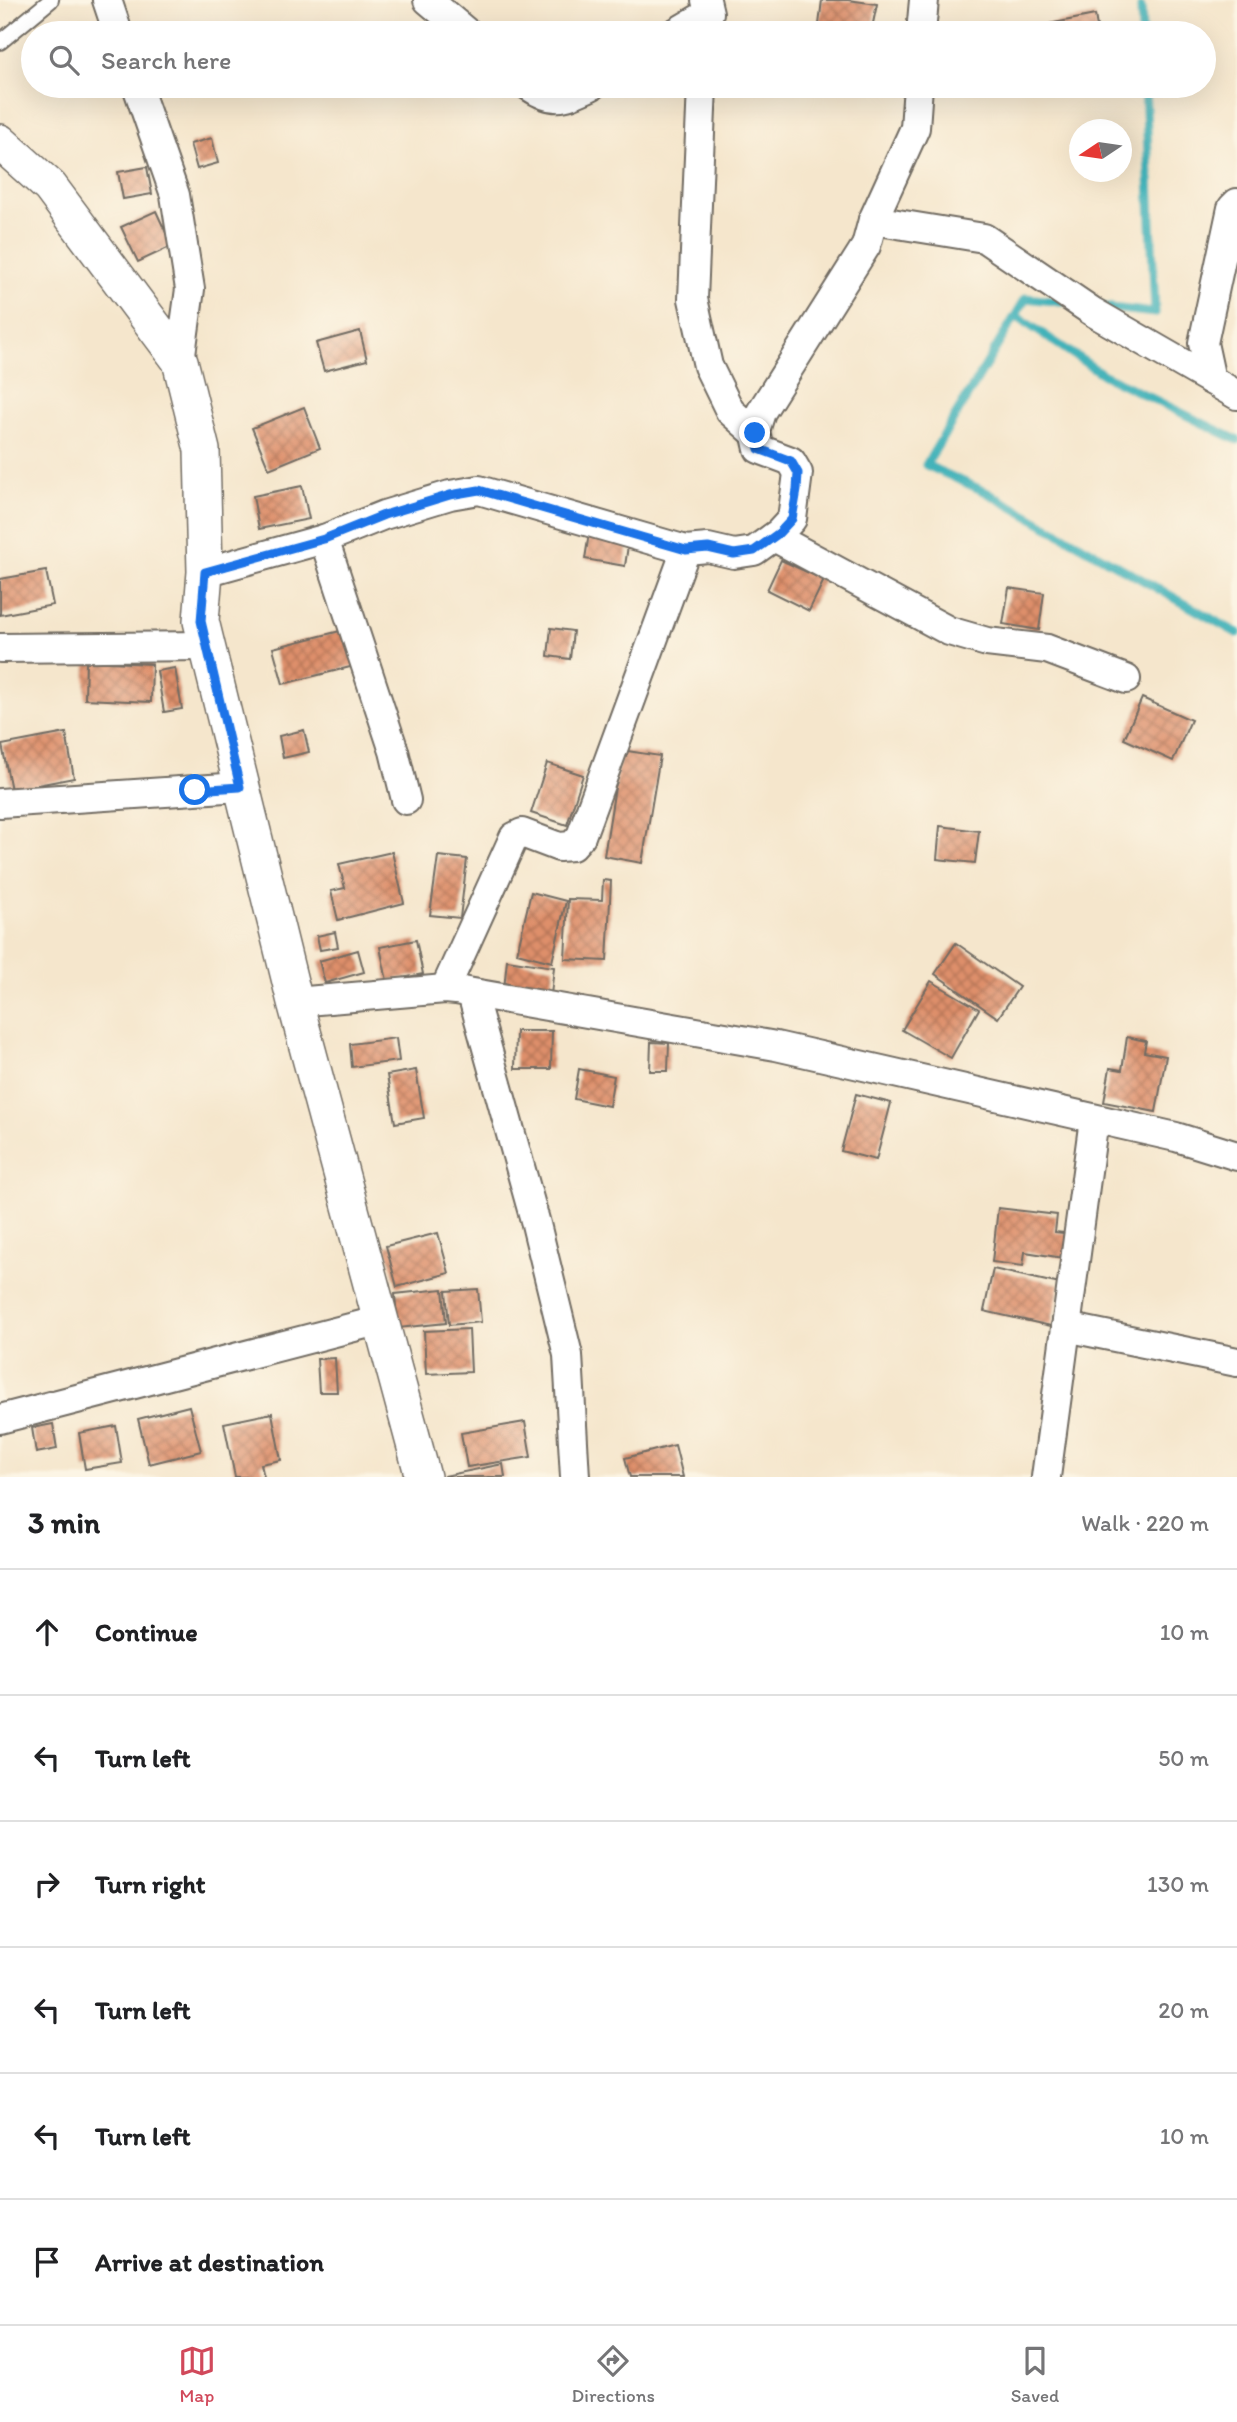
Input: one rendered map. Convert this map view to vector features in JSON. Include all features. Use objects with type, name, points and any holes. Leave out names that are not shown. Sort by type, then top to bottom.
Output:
[{"type":"street","points":[[107,0],[114,21]]},
{"type":"street","points":[[428,0],[453,21]]},
{"type":"street","points":[[922,21],[923,0]]},
{"type":"street","points":[[141,98],[175,195],[190,289],[180,361],[202,450],[205,572],[201,621],[295,1002],[423,1477]]},
{"type":"street","points":[[701,98],[693,299],[708,366],[730,411],[755,433]]},
{"type":"street","points":[[205,572],[324,539],[384,515],[450,495],[479,490],[686,550],[708,548],[734,554],[754,551],[774,537],[792,519],[798,473],[791,461],[759,449],[755,433],[761,412],[866,246],[873,220],[915,128],[917,98]]},
{"type":"street","points":[[5,156],[50,187],[180,361]]},
{"type":"street","points":[[1210,380],[1203,343],[1232,208],[1237,203]]},
{"type":"street","points":[[873,220],[984,238],[1093,312],[1237,395]]},
{"type":"street","points":[[774,537],[948,631],[987,642],[1048,649],[1126,680]]},
{"type":"street","points":[[324,539],[391,739],[406,800]]},
{"type":"street","points":[[575,1477],[568,1355],[536,1224],[458,991],[514,838],[522,832],[559,847],[572,846],[581,836],[686,550]]},
{"type":"street","points":[[0,648],[207,646]]},
{"type":"street","points":[[0,803],[240,787]]},
{"type":"street","points":[[295,1002],[458,991],[585,1011],[776,1046],[1176,1137],[1237,1156]]},
{"type":"street","points":[[1046,1477],[1094,1119]]},
{"type":"street","points":[[0,1419],[381,1320]]},
{"type":"street","points":[[1066,1326],[1237,1362]]},
{"type":"lane","points":[[26,21],[51,0]]},
{"type":"lane","points":[[0,42],[21,25]]},
{"type":"building","points":[[822,0],[877,4],[873,21],[819,21]]},
{"type":"building","points":[[1095,15],[1096,21],[1064,21]]},
{"type":"building","points":[[212,138],[218,163],[197,169],[190,144]]},
{"type":"building","points":[[147,167],[152,194],[123,199],[118,172]]},
{"type":"building","points":[[156,211],[172,246],[138,262],[121,227]]},
{"type":"building","points":[[360,331],[367,360],[324,371],[316,343]]},
{"type":"building","points":[[304,407],[320,448],[269,469],[252,428]]},
{"type":"building","points":[[302,486],[309,519],[259,529],[253,496]]},
{"type":"building","points":[[589,533],[629,539],[625,566],[585,559]]},
{"type":"building","points":[[781,560],[824,580],[809,611],[767,590]]},
{"type":"building","points":[[46,571],[53,605],[0,615],[0,579]]},
{"type":"building","points":[[1009,588],[1044,593],[1039,630],[1003,624]]},
{"type":"building","points":[[551,628],[573,631],[570,659],[548,656]]},
{"type":"building","points":[[348,629],[358,665],[283,684],[273,648]]},
{"type":"building","points":[[86,661],[152,664],[151,702],[85,699]]},
{"type":"building","points":[[175,668],[182,709],[164,712],[157,671]]},
{"type":"building","points":[[1142,698],[1191,720],[1173,761],[1124,739]]},
{"type":"building","points":[[304,730],[309,752],[283,758],[279,736]]},
{"type":"building","points":[[66,733],[74,778],[11,790],[2,745]]},
{"type":"building","points":[[621,750],[660,756],[642,863],[604,856]]},
{"type":"building","points":[[547,763],[583,775],[567,825],[531,813]]},
{"type":"building","points":[[940,826],[979,831],[975,863],[937,859]]},
{"type":"building","points":[[392,852],[404,903],[338,920],[331,891],[345,888],[339,864]]},
{"type":"building","points":[[438,856],[467,859],[460,918],[430,915]]},
{"type":"building","points":[[603,880],[611,881],[607,961],[565,959],[568,899],[602,900]]},
{"type":"building","points":[[531,892],[566,901],[552,962],[517,953]]},
{"type":"building","points":[[335,932],[338,947],[320,950],[317,936]]},
{"type":"building","points":[[416,940],[423,974],[387,981],[380,947]]},
{"type":"building","points":[[956,943],[1019,987],[998,1018],[935,974]]},
{"type":"building","points":[[358,950],[364,972],[325,983],[319,961]]},
{"type":"building","points":[[507,960],[554,967],[551,995],[504,989]]},
{"type":"building","points":[[931,981],[979,1009],[951,1058],[902,1030]]},
{"type":"building","points":[[516,1031],[552,1031],[551,1069],[515,1069]]},
{"type":"building","points":[[1127,1037],[1146,1041],[1144,1052],[1166,1056],[1156,1112],[1104,1102],[1110,1068],[1122,1070]]},
{"type":"building","points":[[396,1038],[399,1061],[352,1067],[350,1044]]},
{"type":"building","points":[[651,1042],[669,1043],[668,1071],[650,1071]]},
{"type":"building","points":[[579,1069],[614,1076],[609,1106],[574,1099]]},
{"type":"building","points":[[416,1070],[424,1118],[395,1123],[387,1075]]},
{"type":"building","points":[[856,1094],[891,1103],[876,1160],[841,1151]]},
{"type":"building","points":[[998,1208],[1057,1215],[1055,1232],[1073,1234],[1070,1259],[1025,1252],[1023,1266],[992,1262]]},
{"type":"building","points":[[438,1233],[449,1273],[397,1287],[386,1246]]},
{"type":"building","points":[[993,1269],[1060,1284],[1051,1326],[984,1311]]},
{"type":"building","points":[[443,1289],[446,1323],[398,1328],[395,1294]]},
{"type":"building","points":[[478,1289],[481,1322],[449,1325],[446,1291]]},
{"type":"building","points":[[469,1329],[471,1372],[426,1374],[424,1331]]},
{"type":"building","points":[[335,1358],[337,1392],[319,1392],[317,1359]]},
{"type":"building","points":[[189,1406],[201,1451],[149,1464],[138,1419]]},
{"type":"building","points":[[272,1413],[281,1460],[261,1464],[264,1477],[235,1477],[224,1423]]},
{"type":"building","points":[[525,1422],[531,1457],[467,1467],[461,1433]]},
{"type":"building","points":[[53,1424],[57,1449],[36,1453],[32,1428]]},
{"type":"building","points":[[116,1426],[122,1463],[85,1469],[79,1433]]},
{"type":"building","points":[[675,1445],[683,1477],[630,1477],[625,1458]]},
{"type":"building","points":[[503,1464],[505,1477],[444,1477],[444,1476]]},
{"type":"waterway","points":[[1141,7],[1142,21]]},
{"type":"waterway","points":[[1103,307],[1155,313],[1146,98]]},
{"type":"waterway","points":[[1061,302],[1026,298],[926,465],[986,492],[1237,633]]},
{"type":"waterway","points":[[1016,316],[1104,375],[1237,440]]},
{"type":"route","points":[[195,790],[240,787],[201,621],[205,572],[324,539],[384,515],[450,495],[479,490],[686,550],[708,548],[734,554],[754,551],[779,533],[792,519],[798,473],[791,461],[759,449],[755,433]]}]
